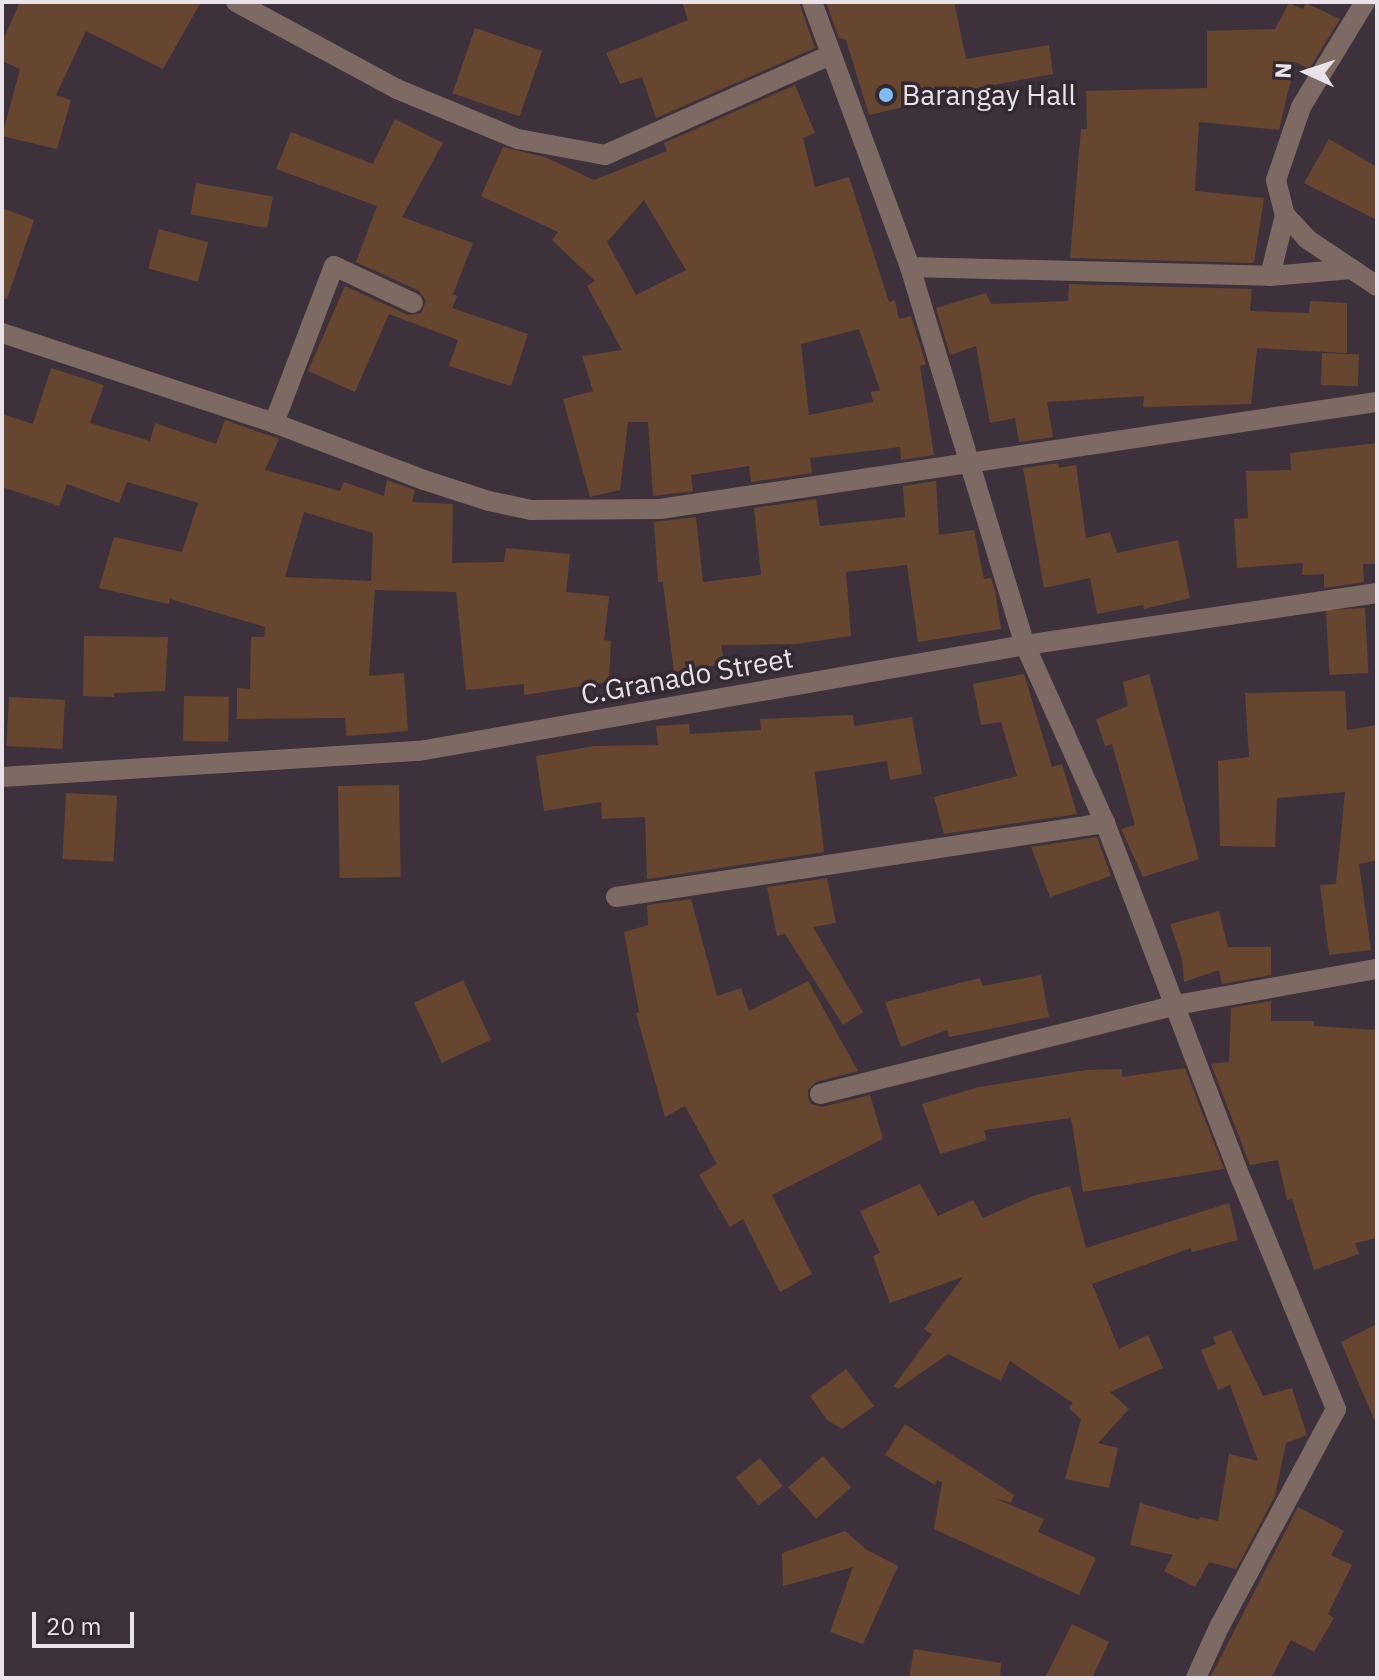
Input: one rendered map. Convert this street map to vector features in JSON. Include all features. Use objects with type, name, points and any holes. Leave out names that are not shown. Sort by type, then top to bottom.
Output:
[{"type":"street","points":[[236,2],[410,95],[518,139],[605,155],[831,55]]},
{"type":"street","points":[[812,2],[910,267],[1025,645],[1105,823],[1242,1181],[1336,1409],[1220,1625],[1196,1678]]},
{"type":"street","points":[[1365,2],[1301,107],[1276,180],[1285,215],[1307,239],[1377,286]]},
{"type":"street","points":[[1270,276],[1285,215]]},
{"type":"street","points":[[274,423],[334,266],[413,303]]},
{"type":"street","points":[[910,267],[1270,276],[1352,269]]},
{"type":"street","points":[[2,333],[274,423],[424,480],[489,501],[531,510],[660,509],[1377,402]]},
{"type":"street","name":"C.Granado Street","points":[[2,777],[419,751],[1025,645],[1377,593]]},
{"type":"street","points":[[616,897],[1105,823]]},
{"type":"street","points":[[820,1094],[1176,1005],[1377,969]]},
{"type":"building","points":[[20,2],[201,2],[163,69],[86,31],[56,95],[71,100],[57,149],[2,136],[20,69],[2,61],[2,42]]},
{"type":"building","points":[[682,2],[799,2],[815,48],[656,118],[642,77],[620,84],[606,53],[688,20]]},
{"type":"building","points":[[826,2],[954,2],[966,59],[1049,45],[1053,74],[911,100],[912,105],[869,115],[846,40],[839,38]]},
{"type":"building","points":[[1289,3],[1303,9],[1306,3],[1340,19],[1309,69],[1295,62],[1279,130],[1199,122],[1195,191],[1264,198],[1254,263],[1070,258],[1081,129],[1087,129],[1086,91],[1207,88],[1207,31],[1275,29]]},
{"type":"building","points":[[475,28],[542,51],[520,116],[453,93]]},
{"type":"building","points":[[795,85],[815,133],[803,138],[815,187],[849,177],[889,302],[895,300],[899,319],[911,316],[926,364],[920,366],[934,455],[901,460],[900,447],[810,458],[812,473],[751,482],[749,466],[691,475],[693,491],[653,496],[648,422],[628,422],[620,490],[590,497],[563,399],[593,391],[582,356],[622,350],[587,286],[595,281],[552,240],[558,232],[481,196],[503,147],[545,157],[594,180],[667,151],[664,143]],"holes":[[[644,200],[686,270],[636,295],[607,242]],[[859,329],[880,390],[871,392],[873,402],[809,415],[801,344]]]},
{"type":"building","points":[[395,119],[443,143],[402,217],[473,243],[453,294],[457,296],[452,308],[528,334],[511,386],[449,366],[458,340],[389,314],[355,392],[308,371],[345,286],[408,315],[421,313],[426,301],[419,291],[356,262],[377,206],[276,169],[291,132],[373,164]]},
{"type":"building","points":[[1329,139],[1377,167],[1377,220],[1304,183]]},
{"type":"building","points":[[196,183],[273,197],[267,228],[190,215]]},
{"type":"building","points":[[2,208],[34,220],[7,299],[2,298]]},
{"type":"building","points":[[159,229],[208,242],[198,282],[148,269]]},
{"type":"building","points":[[1069,284],[1252,289],[1250,311],[1309,313],[1310,301],[1347,303],[1347,353],[1257,348],[1251,404],[1143,407],[1144,396],[1047,402],[1053,437],[1019,442],[1015,418],[990,423],[976,346],[950,355],[936,308],[986,293],[991,304],[1068,301]]},
{"type":"building","points":[[1322,353],[1359,354],[1358,386],[1321,385]]},
{"type":"building","points":[[51,368],[104,385],[90,423],[150,441],[155,423],[216,444],[225,420],[279,439],[265,470],[340,491],[344,482],[384,496],[387,480],[415,490],[412,502],[453,504],[452,563],[504,562],[506,548],[570,554],[566,592],[609,596],[604,640],[611,641],[609,682],[524,695],[524,684],[466,690],[456,592],[375,590],[369,676],[404,673],[408,731],[346,736],[345,718],[237,719],[237,688],[250,689],[251,637],[264,637],[265,627],[170,599],[169,604],[99,588],[114,537],[182,552],[198,503],[127,482],[119,503],[67,484],[59,506],[2,487],[2,414],[33,424]],"holes":[[[304,512],[373,533],[371,581],[285,577]]]},
{"type":"building","points":[[1377,443],[1377,564],[1363,564],[1364,582],[1324,588],[1324,574],[1302,575],[1303,563],[1237,568],[1234,519],[1248,518],[1246,471],[1291,470],[1290,453]]},
{"type":"building","points":[[1058,463],[1059,468],[1076,465],[1086,538],[1110,532],[1117,553],[1178,540],[1190,598],[1144,609],[1143,605],[1097,614],[1090,578],[1044,588],[1023,468]]},
{"type":"building","points":[[936,481],[939,535],[974,530],[984,579],[991,578],[995,591],[1001,629],[918,642],[907,565],[846,572],[851,636],[797,644],[721,645],[725,664],[674,672],[663,582],[658,582],[654,522],[696,517],[703,582],[761,575],[754,508],[816,499],[820,526],[905,517],[903,486]]},
{"type":"building","points":[[1365,608],[1368,673],[1329,675],[1326,610]]},
{"type":"building","points":[[84,636],[168,637],[165,691],[114,693],[114,697],[83,696]]},
{"type":"building","points":[[1024,674],[1052,767],[1062,764],[1077,814],[944,834],[934,797],[1017,776],[1001,722],[981,725],[973,684]]},
{"type":"building","points":[[1149,674],[1199,859],[1143,877],[1121,829],[1135,825],[1112,744],[1105,746],[1096,719],[1128,706],[1123,682]]},
{"type":"building","points":[[1345,691],[1347,730],[1377,725],[1377,860],[1359,864],[1371,950],[1329,955],[1320,885],[1336,884],[1345,792],[1277,798],[1275,847],[1220,846],[1218,761],[1249,757],[1245,693]]},
{"type":"building","points":[[184,696],[229,697],[228,742],[183,741]]},
{"type":"building","points":[[9,697],[65,700],[62,749],[6,746]]},
{"type":"building","points":[[853,715],[854,726],[912,717],[922,774],[890,780],[887,761],[815,772],[824,852],[647,879],[645,817],[602,819],[601,802],[544,811],[536,756],[594,746],[658,745],[656,726],[689,724],[690,734],[761,730],[760,719]]},
{"type":"building","points":[[399,785],[401,877],[340,878],[338,786]]},
{"type":"building","points":[[66,793],[117,796],[113,862],[63,859]]},
{"type":"building","points":[[1097,837],[1111,876],[1050,897],[1031,847]]},
{"type":"building","points":[[827,878],[836,923],[813,927],[863,1012],[843,1025],[785,934],[777,936],[767,887]]},
{"type":"building","points":[[691,899],[717,996],[741,988],[749,1011],[808,981],[858,1071],[816,1082],[808,1090],[808,1098],[811,1104],[822,1107],[870,1095],[883,1139],[772,1195],[812,1274],[780,1292],[743,1219],[730,1227],[699,1175],[717,1164],[685,1106],[665,1117],[636,1013],[639,1012],[624,932],[648,925],[647,905]]},
{"type":"building","points":[[1219,911],[1228,947],[1271,947],[1271,975],[1222,984],[1219,970],[1184,982],[1182,959],[1170,924]]},
{"type":"building","points":[[1041,975],[1049,1017],[949,1037],[947,1030],[901,1047],[885,1002],[980,978],[983,986]]},
{"type":"building","points":[[463,980],[491,1040],[442,1063],[414,1003]]},
{"type":"building","points":[[1271,1001],[1271,1021],[1314,1021],[1314,1026],[1377,1030],[1377,1238],[1355,1243],[1359,1254],[1314,1270],[1292,1199],[1287,1200],[1278,1160],[1250,1165],[1211,1064],[1229,1062],[1231,1008]]},
{"type":"building","points":[[1185,1068],[1224,1169],[1083,1192],[1071,1118],[984,1130],[987,1140],[940,1154],[922,1104],[979,1087],[1086,1070],[1122,1069],[1122,1077]]},
{"type":"building","points":[[920,1184],[938,1216],[973,1200],[983,1218],[1033,1196],[1070,1186],[1086,1248],[1229,1203],[1238,1240],[1192,1252],[1191,1248],[1092,1284],[1119,1349],[1148,1335],[1163,1368],[1110,1392],[1129,1409],[1098,1443],[1118,1448],[1109,1488],[1065,1479],[1081,1419],[1069,1408],[1073,1403],[1010,1361],[1001,1381],[948,1354],[898,1389],[894,1386],[932,1334],[924,1329],[963,1277],[890,1303],[873,1256],[880,1253],[860,1211]]},
{"type":"building","points":[[1377,1324],[1377,1426],[1341,1342]]},
{"type":"building","points":[[1231,1330],[1263,1396],[1292,1388],[1307,1435],[1286,1443],[1275,1496],[1236,1569],[1209,1562],[1195,1587],[1164,1571],[1173,1555],[1130,1545],[1140,1503],[1199,1520],[1200,1517],[1218,1521],[1229,1454],[1258,1461],[1230,1385],[1218,1390],[1201,1350],[1216,1344],[1213,1337]]},
{"type":"building","points":[[846,1369],[874,1406],[842,1429],[827,1420],[810,1396]]},
{"type":"building","points":[[905,1424],[1014,1495],[1011,1503],[994,1498],[1044,1519],[1038,1532],[1096,1558],[1079,1595],[934,1529],[942,1482],[937,1480],[935,1485],[885,1455]]},
{"type":"building","points":[[823,1456],[851,1487],[816,1519],[788,1487]]},
{"type":"building","points":[[760,1458],[783,1486],[759,1505],[736,1478]]},
{"type":"building","points":[[1298,1507],[1344,1531],[1331,1555],[1352,1565],[1328,1614],[1334,1618],[1314,1652],[1291,1640],[1271,1678],[1210,1678]]},
{"type":"building","points":[[845,1531],[867,1550],[898,1566],[863,1644],[830,1632],[853,1567],[783,1586],[782,1553]]},
{"type":"building","points":[[1072,1624],[1109,1642],[1092,1678],[1045,1678]]},
{"type":"building","points":[[914,1649],[1001,1663],[1000,1678],[909,1678]]},
{"type":"place","name":"Barangay Hall","points":[[886,95]]}]
